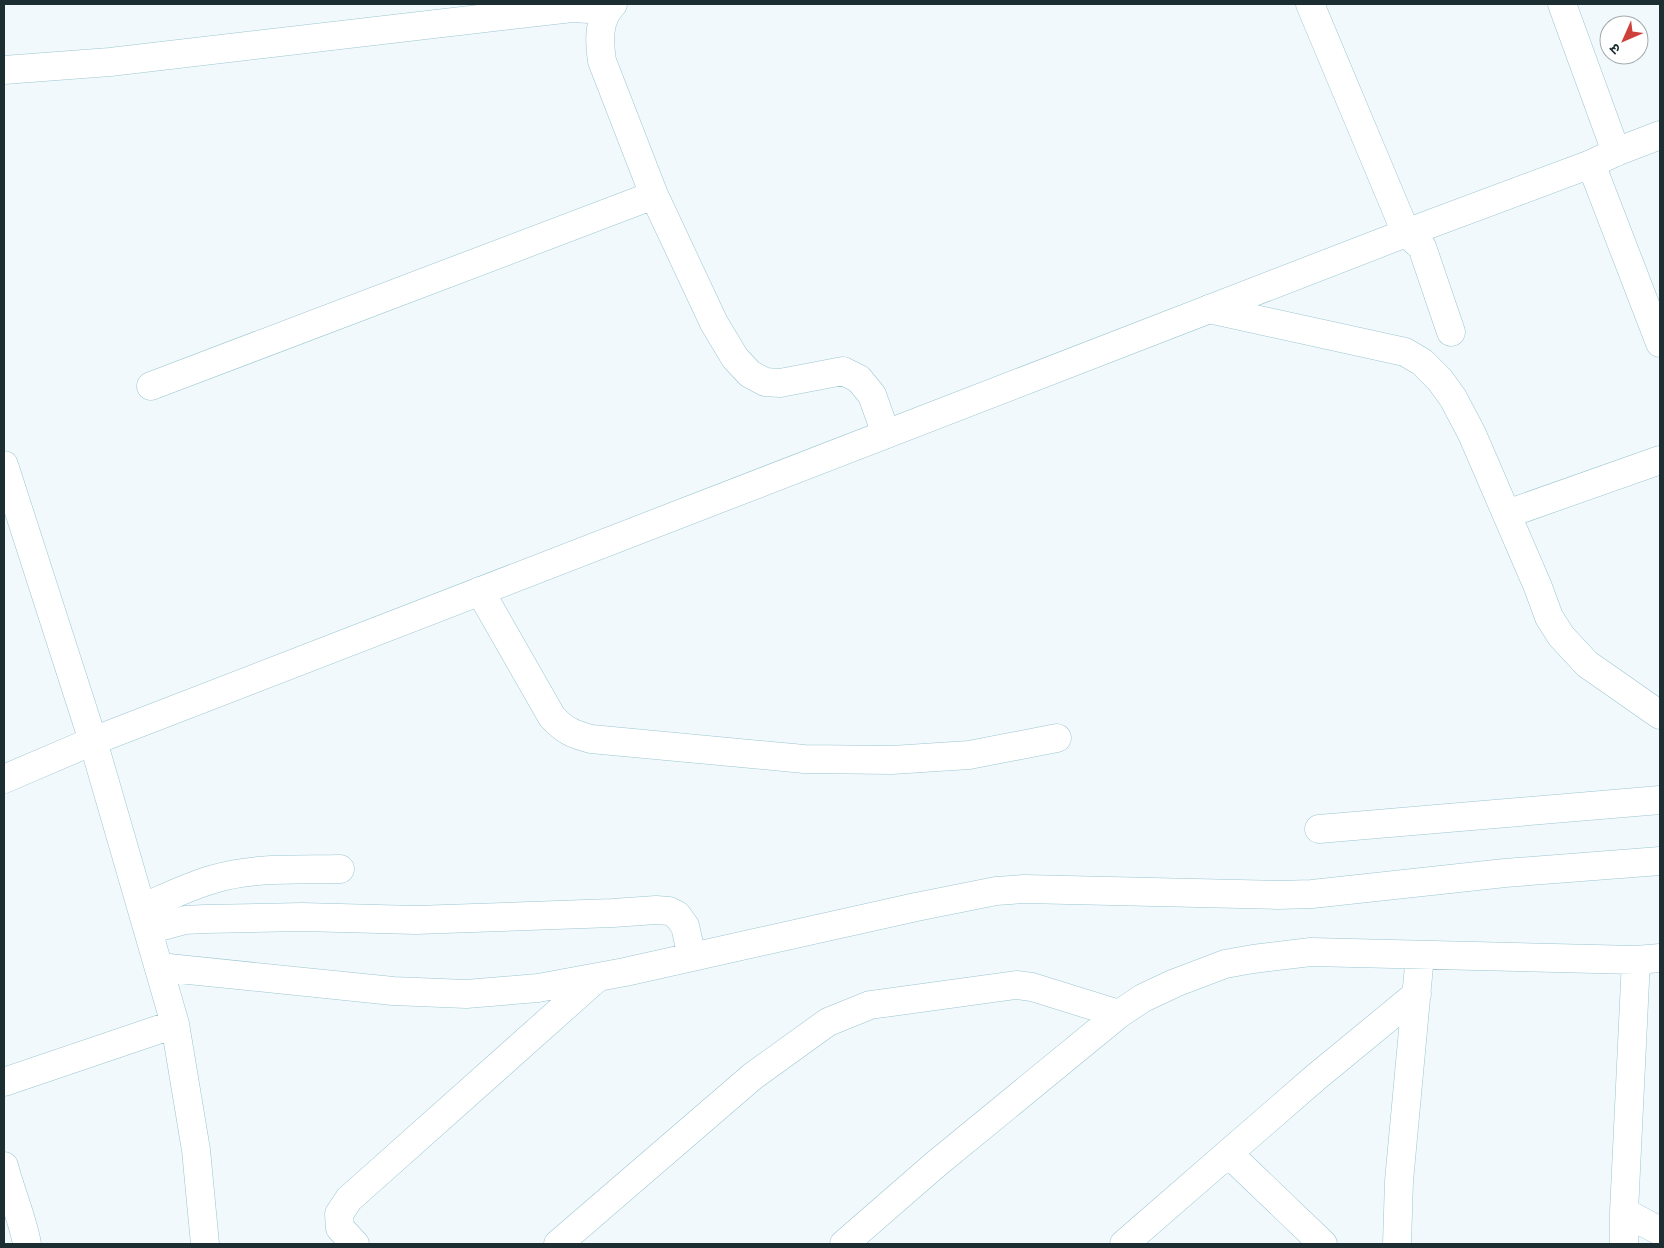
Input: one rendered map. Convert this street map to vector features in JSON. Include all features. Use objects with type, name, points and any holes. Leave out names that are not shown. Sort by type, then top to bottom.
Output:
[{"type":"street","points":[[1310,4],[1406,233],[1422,247],[1451,332]]},
{"type":"street","points":[[1562,4],[1616,152]]},
{"type":"street","points":[[4,70],[110,62],[572,8],[610,7],[598,38],[602,61],[654,195],[714,323],[735,358],[750,374],[765,382],[780,382],[843,371],[859,379],[872,395],[886,434]]},
{"type":"street","points":[[4,779],[93,741],[1406,233],[1591,164],[1660,135]]},
{"type":"street","points":[[1591,164],[1660,343]]},
{"type":"street","points":[[150,386],[654,195]]},
{"type":"street","points":[[1209,309],[1405,352],[1422,362],[1440,380],[1453,398],[1472,434],[1549,617],[1561,636],[1587,664],[1660,715]]},
{"type":"street","points":[[1507,514],[1660,460]]},
{"type":"street","points":[[4,465],[93,741],[175,1024],[196,1150],[205,1244]]},
{"type":"street","points":[[480,591],[552,717],[563,728],[583,737],[804,759],[863,760],[969,755],[1057,738]]},
{"type":"street","points":[[1632,695],[1660,688]]},
{"type":"street","points":[[1319,829],[1660,800]]},
{"type":"street","points":[[159,967],[393,991],[466,994],[538,988],[598,977],[996,891],[1024,889],[1278,896],[1505,873],[1660,861]]},
{"type":"street","points":[[145,919],[213,879],[254,871],[340,869]]},
{"type":"street","points":[[145,919],[185,920],[302,917],[416,920],[656,910],[670,911],[677,915],[685,926],[692,957]]},
{"type":"street","points":[[844,1244],[936,1164],[1119,1014],[1143,998],[1175,983],[1225,964],[1312,952],[1648,959],[1624,1212],[1624,1244]]},
{"type":"street","points":[[1397,1244],[1399,1181],[1420,955]]},
{"type":"street","points":[[355,1244],[340,1228],[339,1214],[349,1199],[598,977]]},
{"type":"street","points":[[558,1244],[752,1076],[828,1022],[862,1008],[870,1005],[1016,985],[1032,987],[1119,1014]]},
{"type":"street","points":[[1124,1244],[1315,1078],[1417,994]]},
{"type":"street","points":[[4,1082],[175,1024]]},
{"type":"street","points":[[1229,1154],[1323,1244]]},
{"type":"street","points":[[4,1166],[12,1196],[18,1234]]},
{"type":"street","points":[[1624,1212],[1660,1231]]}]
